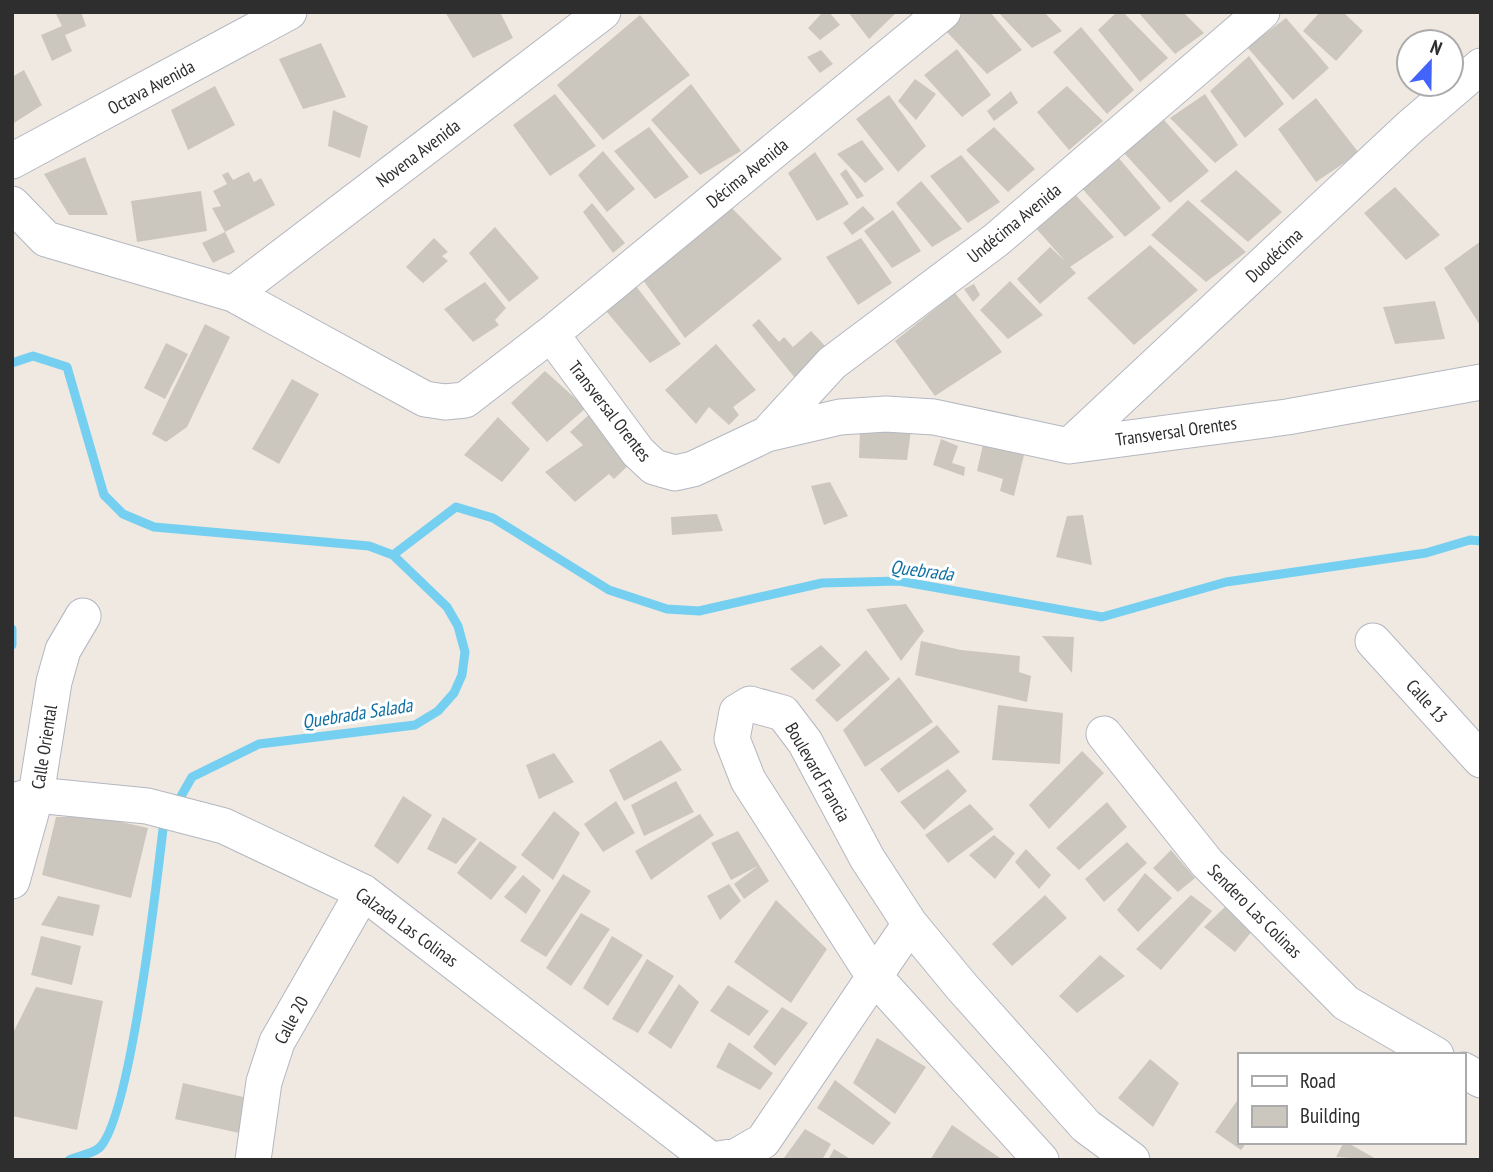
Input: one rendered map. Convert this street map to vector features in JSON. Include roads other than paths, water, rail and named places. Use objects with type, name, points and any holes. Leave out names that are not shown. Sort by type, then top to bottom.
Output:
[{"type":"street","name":"Octava Avenida","points":[[12,161],[289,12]]},
{"type":"street","name":"Novena Avenida","points":[[233,294],[603,12]]},
{"type":"street","name":"Décima Avenida","points":[[551,334],[943,12]]},
{"type":"street","name":"Undécima Avenida","points":[[767,434],[832,363],[996,240],[1262,12]]},
{"type":"street","name":"Duodécima","points":[[1069,446],[1410,127],[1481,66]]},
{"type":"street","points":[[12,204],[46,239],[233,294],[425,399],[445,402],[465,400],[551,334]]},
{"type":"street","name":"Transversal Orentes","points":[[551,334],[638,452],[654,467],[675,473],[693,469],[767,434],[840,416],[886,414],[934,417],[1069,446],[1287,417],[1481,382]]},
{"type":"street","name":"Calle Oriental","points":[[12,881],[24,798],[54,682],[63,650],[83,616]]},
{"type":"street","name":"Calle 13","points":[[1373,641],[1481,760]]},
{"type":"street","name":"Boulevard Francia","points":[[1041,1160],[873,975],[748,780],[732,739],[737,712],[750,704],[783,713],[805,742],[867,858],[910,923],[962,987],[1086,1126],[1132,1160]]},
{"type":"street","name":"Sendero Las Colinas","points":[[1104,734],[1207,863],[1346,1003],[1433,1053]]},
{"type":"street","name":"Calzada Las Colinas","points":[[24,798],[147,806],[224,827],[363,892],[711,1160],[737,1156],[763,1141],[910,923]]},
{"type":"street","name":"Calle 20","points":[[253,1160],[264,1082],[277,1042],[363,892]]},
{"type":"street","points":[[1465,1071],[1481,1080]]},
{"type":"waterway","name":"Quebrada Salada","points":[[12,363],[33,356],[67,367],[104,495],[123,514],[154,527],[369,546],[393,555],[447,607],[458,626],[465,652],[462,675],[454,693],[438,711],[415,725],[259,744],[192,777],[176,805]]},
{"type":"waterway","name":"Quebrada","points":[[393,555],[456,507],[493,518],[609,590],[667,609],[699,611],[822,583],[899,581],[1102,617],[1226,582],[1426,553],[1470,540],[1481,541]]},
{"type":"waterway","name":"Quebrada Salada","points":[[12,629],[12,645]]},
{"type":"waterway","name":"Quebrada Salada","points":[[69,1160],[99,1148],[110,1129],[121,1094],[140,998],[163,829],[167,821]]}]
